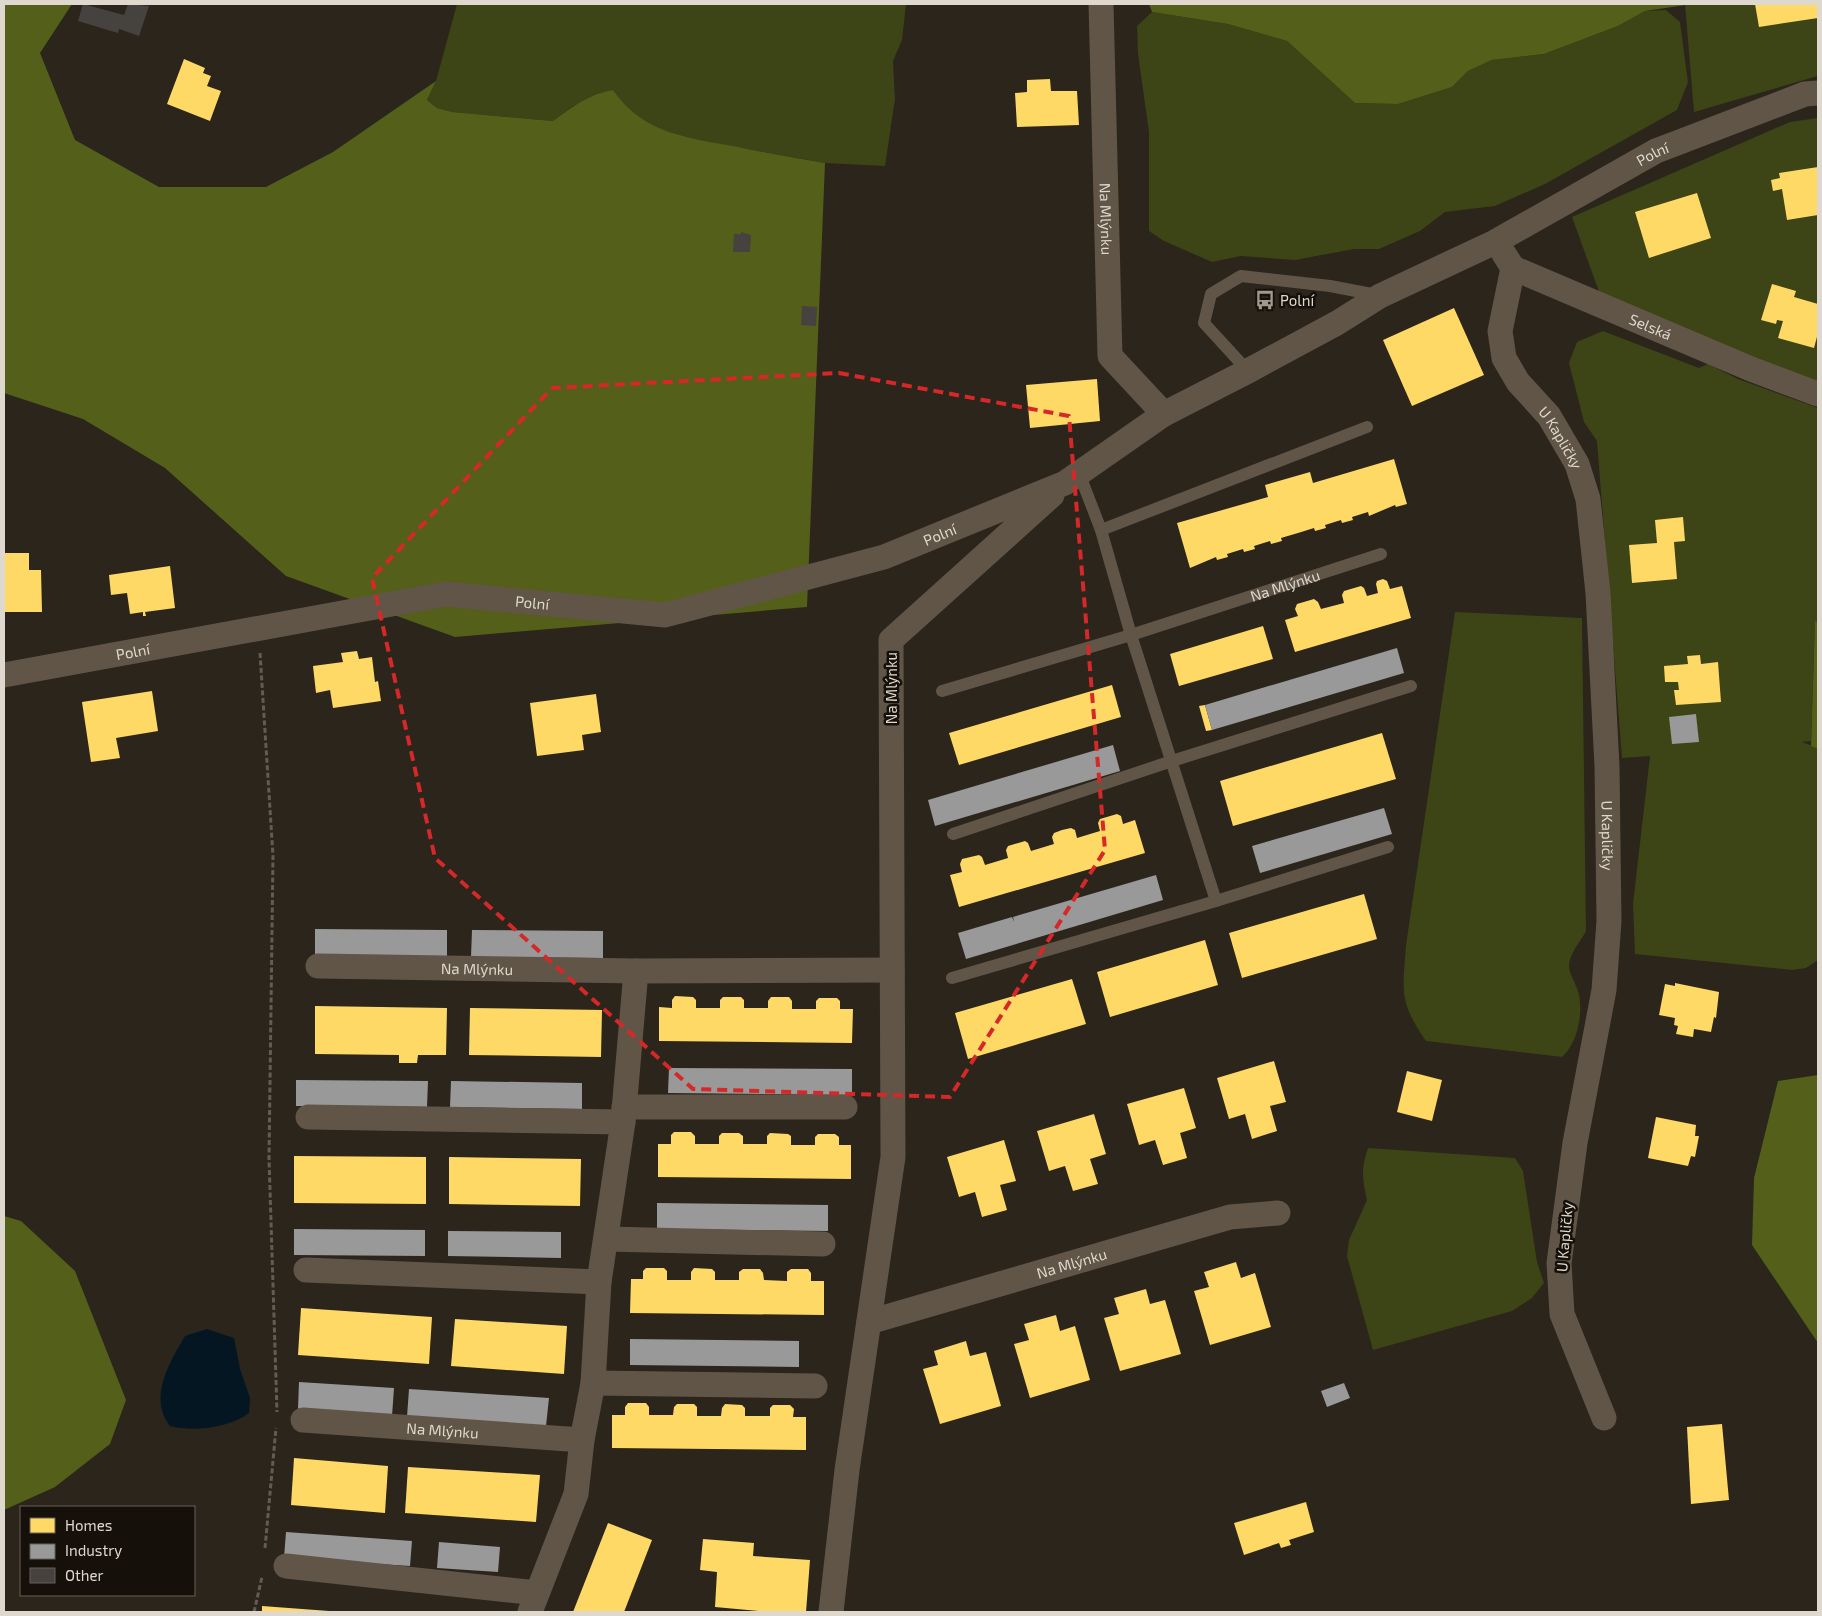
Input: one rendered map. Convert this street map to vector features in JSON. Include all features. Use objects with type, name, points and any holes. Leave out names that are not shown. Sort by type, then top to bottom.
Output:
[{"type":"street","name":"Na Mlýnku","points":[[1101,4],[1110,356],[1164,414]]},
{"type":"street","name":"Polní","points":[[4,675],[446,594],[665,615],[884,557],[1072,478],[1164,414],[1337,323],[1380,296],[1495,242],[1656,151],[1805,94],[1818,92]]},
{"type":"street","points":[[1495,242],[1513,268]]},
{"type":"street","name":"Selská","points":[[1513,268],[1751,369],[1818,394]]},
{"type":"street","name":"U Kapličky","points":[[1513,268],[1500,331],[1504,358],[1518,382],[1549,416],[1577,464],[1588,499],[1598,593],[1607,766],[1609,921],[1604,990],[1576,1143],[1559,1263],[1562,1314],[1604,1418]]},
{"type":"street","name":"Na Mlýnku","points":[[831,1612],[848,1470],[893,1157],[891,640],[1072,478]]},
{"type":"street","name":"Na Mlýnku","points":[[318,966],[636,971],[892,970]]},
{"type":"street","points":[[274,1568],[533,1603],[576,1494],[582,1440],[593,1383],[598,1282],[607,1239],[624,1114],[636,971]]},
{"type":"street","points":[[308,1117],[624,1114],[845,1108]]},
{"type":"street","name":"Na Mlýnku","points":[[869,1322],[1230,1218],[1278,1213]]},
{"type":"street","points":[[607,1239],[823,1244]]},
{"type":"street","points":[[306,1270],[598,1282]]},
{"type":"street","points":[[593,1383],[815,1386]]},
{"type":"street","name":"Na Mlýnku","points":[[303,1420],[582,1440]]},
{"type":"lane","points":[[1248,371],[1204,323],[1210,294],[1241,276],[1330,286],[1380,296]]},
{"type":"lane","points":[[1102,530],[1367,427]]},
{"type":"lane","points":[[1072,478],[1102,530],[1131,635],[1216,901]]},
{"type":"lane","name":"Na Mlýnku","points":[[942,691],[1131,635],[1382,554]]},
{"type":"lane","points":[[953,834],[1172,761],[1411,686]]},
{"type":"lane","points":[[952,978],[1216,901],[1388,847]]},
{"type":"path","points":[[258,628],[273,856],[269,1158],[277,1413]]},
{"type":"path","points":[[265,1550],[277,1423]]},
{"type":"path","points":[[254,1612],[274,1568]]},
{"type":"highlighted area","points":[[839,373],[1069,416],[1105,850],[950,1097],[693,1089],[435,858],[372,578],[552,388]]},
{"type":"green space","points":[[4,4],[72,4],[40,53],[75,140],[159,187],[266,187],[333,152],[436,81],[427,100],[437,108],[452,112],[553,121],[588,98],[613,90],[625,105],[638,116],[668,132],[685,137],[825,163],[807,607],[455,637],[286,576],[165,468],[83,419],[4,393]]},
{"type":"green space","points":[[457,4],[906,4],[902,40],[893,61],[895,99],[885,166],[825,163],[679,137],[644,121],[624,106],[613,90],[573,106],[553,121],[451,112],[437,108],[427,100],[436,81]]},
{"type":"green space","points":[[1149,4],[1686,5],[1645,11],[1618,26],[1544,54],[1492,60],[1468,71],[1452,87],[1398,104],[1355,103],[1287,41],[1228,24],[1152,12]]},
{"type":"green space","points":[[1685,4],[1818,4],[1818,76],[1694,112]]},
{"type":"green space","points":[[1666,10],[1680,22],[1688,82],[1677,110],[1545,184],[1495,206],[1445,212],[1420,231],[1379,249],[1354,249],[1295,260],[1241,256],[1212,262],[1164,241],[1149,231],[1149,132],[1138,54],[1137,26],[1152,12],[1228,24],[1287,41],[1355,103],[1398,104],[1452,87],[1468,71],[1492,60],[1544,54],[1618,26],[1645,11]]},
{"type":"green space","points":[[1818,118],[1818,381],[1601,297],[1572,217],[1790,122]]},
{"type":"green space","points":[[1603,331],[1699,368],[1708,364],[1738,379],[1818,408],[1818,624],[1815,621],[1811,741],[1802,742],[1818,748],[1818,960],[1806,968],[1792,970],[1635,954],[1633,904],[1650,756],[1622,758],[1597,441],[1584,422],[1569,363],[1577,342]]},
{"type":"green space","points":[[1455,612],[1582,618],[1586,931],[1573,952],[1569,966],[1580,999],[1580,1017],[1572,1044],[1562,1057],[1426,1041],[1411,1016],[1404,995],[1406,945]]},
{"type":"green space","points":[[1815,620],[1818,624],[1818,749],[1811,746]]},
{"type":"green space","points":[[1818,1075],[1818,1343],[1752,1245],[1754,1178],[1778,1081]]},
{"type":"green space","points":[[1368,1148],[1515,1158],[1523,1171],[1537,1262],[1544,1283],[1532,1298],[1512,1311],[1373,1350],[1347,1256],[1349,1240],[1367,1200],[1363,1174]]},
{"type":"green space","points":[[4,1216],[21,1221],[75,1271],[126,1400],[110,1444],[55,1487],[4,1510]]},
{"type":"water","points":[[207,1329],[234,1338],[240,1369],[250,1398],[249,1413],[232,1422],[211,1427],[190,1429],[170,1426],[161,1404],[161,1392],[167,1369],[185,1336]]},
{"type":"building: Homes","points":[[1755,4],[1818,4],[1818,18],[1759,27]]},
{"type":"building: Homes","points":[[184,59],[205,68],[203,73],[211,76],[207,86],[221,91],[210,121],[167,104]]},
{"type":"building: Homes","points":[[1050,79],[1051,91],[1077,91],[1079,125],[1017,127],[1015,93],[1027,92],[1027,80]]},
{"type":"building: Homes","points":[[1818,167],[1818,215],[1787,220],[1782,189],[1773,191],[1771,180],[1780,178],[1779,173]]},
{"type":"building: Homes","points":[[1697,193],[1711,238],[1649,258],[1635,212]]},
{"type":"building: Homes","points":[[1772,284],[1796,291],[1794,297],[1818,304],[1818,333],[1814,348],[1778,338],[1783,321],[1777,320],[1776,324],[1761,320]]},
{"type":"building: Homes","points":[[1454,308],[1484,375],[1412,406],[1383,340]]},
{"type":"building: Homes","points":[[1097,379],[1100,421],[1030,428],[1026,385]]},
{"type":"building: Homes","points":[[1394,459],[1407,504],[1396,507],[1395,505],[1369,516],[1368,512],[1352,517],[1353,520],[1342,523],[1341,520],[1325,525],[1326,528],[1315,531],[1314,528],[1281,538],[1282,541],[1271,544],[1270,541],[1254,546],[1255,549],[1244,552],[1243,549],[1227,554],[1228,557],[1217,560],[1216,557],[1190,568],[1177,523],[1268,497],[1265,485],[1310,472],[1313,483]]},
{"type":"building: Homes","points":[[1683,517],[1685,541],[1674,542],[1677,579],[1632,583],[1629,545],[1657,543],[1655,520]]},
{"type":"building: Homes","points":[[4,553],[29,553],[29,570],[41,570],[42,612],[4,612]]},
{"type":"building: Homes","points":[[170,566],[175,608],[145,612],[146,616],[143,616],[143,612],[130,614],[127,593],[111,595],[109,575]]},
{"type":"building: Homes","points":[[1383,579],[1387,581],[1390,589],[1402,586],[1411,618],[1295,652],[1285,620],[1298,616],[1295,609],[1297,604],[1314,599],[1318,602],[1321,609],[1344,603],[1342,595],[1344,591],[1361,586],[1364,588],[1367,596],[1378,593],[1377,581]]},
{"type":"building: Homes","points":[[1263,626],[1273,659],[1179,686],[1170,654]]},
{"type":"building: Homes","points":[[357,651],[359,659],[372,657],[375,682],[378,681],[381,701],[333,708],[330,690],[316,693],[313,666],[343,662],[341,653]]},
{"type":"building: Homes","points":[[1700,655],[1701,664],[1718,662],[1721,702],[1676,705],[1674,690],[1679,690],[1678,682],[1665,682],[1664,666],[1688,664],[1687,656]]},
{"type":"building: Homes","points":[[1112,685],[1121,717],[959,765],[949,733]]},
{"type":"building: Homes","points":[[152,691],[158,731],[116,738],[120,758],[91,762],[82,702]]},
{"type":"building: Homes","points":[[596,694],[601,732],[582,735],[584,750],[537,756],[530,703]]},
{"type":"building: Homes","points":[[1205,705],[1212,730],[1206,731],[1199,706]]},
{"type":"building: Homes","points":[[1382,733],[1396,779],[1233,826],[1220,781]]},
{"type":"building: Homes","points":[[1117,814],[1121,816],[1123,824],[1135,820],[1145,853],[959,907],[950,875],[962,872],[960,864],[962,859],[979,855],[982,857],[985,865],[1008,858],[1006,850],[1008,846],[1025,841],[1028,843],[1031,851],[1054,844],[1052,837],[1054,833],[1062,830],[1071,828],[1075,830],[1077,838],[1100,831],[1098,823],[1100,819]]},
{"type":"building: Homes","points":[[1364,894],[1377,939],[1242,978],[1229,933]]},
{"type":"building: Homes","points":[[1205,940],[1218,985],[1110,1017],[1097,972]]},
{"type":"building: Homes","points":[[1072,979],[1086,1024],[968,1059],[955,1013]]},
{"type":"building: Homes","points":[[1675,983],[1719,992],[1716,1018],[1714,1017],[1711,1032],[1694,1029],[1693,1037],[1676,1034],[1678,1026],[1674,1025],[1675,1018],[1659,1015],[1665,984],[1675,986]]},
{"type":"building: Homes","points":[[675,996],[693,997],[696,1000],[696,1008],[720,1008],[720,1000],[723,997],[741,997],[744,1000],[744,1008],[768,1008],[768,1001],[771,997],[789,997],[792,1001],[792,1009],[816,1009],[816,1001],[819,998],[837,998],[840,1001],[840,1009],[853,1009],[852,1043],[659,1041],[659,1007],[672,1008],[672,1000]]},
{"type":"building: Homes","points":[[315,1006],[447,1008],[446,1055],[418,1055],[417,1063],[399,1063],[399,1055],[315,1054]]},
{"type":"building: Homes","points":[[470,1008],[602,1010],[601,1057],[469,1055]]},
{"type":"building: Homes","points":[[1274,1061],[1286,1102],[1270,1106],[1277,1131],[1252,1139],[1245,1114],[1229,1119],[1217,1078]]},
{"type":"building: Homes","points":[[1407,1071],[1442,1080],[1432,1121],[1397,1112]]},
{"type":"building: Homes","points":[[1184,1088],[1196,1128],[1180,1133],[1187,1158],[1163,1165],[1155,1140],[1139,1145],[1127,1104]]},
{"type":"building: Homes","points":[[1094,1114],[1106,1154],[1090,1159],[1098,1184],[1073,1191],[1065,1166],[1049,1171],[1037,1131]]},
{"type":"building: Homes","points":[[1656,1117],[1696,1125],[1695,1136],[1699,1136],[1695,1157],[1691,1156],[1688,1166],[1648,1158]]},
{"type":"building: Homes","points":[[674,1132],[691,1132],[695,1136],[695,1144],[719,1144],[719,1136],[722,1133],[739,1133],[743,1136],[743,1144],[767,1144],[767,1136],[770,1133],[788,1134],[791,1136],[791,1145],[815,1145],[815,1137],[818,1134],[835,1134],[839,1137],[839,1145],[851,1145],[851,1179],[658,1177],[658,1144],[671,1144],[671,1135]]},
{"type":"building: Homes","points":[[1004,1140],[1016,1181],[1000,1185],[1007,1210],[982,1217],[975,1192],[959,1197],[947,1157]]},
{"type":"building: Homes","points":[[294,1156],[426,1157],[426,1204],[294,1203]]},
{"type":"building: Homes","points":[[449,1157],[581,1159],[580,1206],[449,1204]]},
{"type":"building: Homes","points":[[1236,1262],[1241,1278],[1255,1273],[1271,1327],[1210,1345],[1194,1291],[1209,1287],[1204,1272]]},
{"type":"building: Homes","points":[[646,1268],[664,1268],[667,1271],[667,1280],[691,1280],[691,1272],[694,1268],[712,1269],[715,1272],[715,1280],[739,1280],[739,1272],[743,1269],[760,1269],[764,1280],[787,1281],[787,1272],[791,1269],[808,1269],[811,1273],[811,1281],[824,1281],[824,1315],[630,1313],[631,1279],[643,1279],[643,1271]]},
{"type":"building: Homes","points":[[1146,1289],[1150,1304],[1165,1300],[1181,1354],[1120,1371],[1104,1318],[1119,1314],[1114,1298]]},
{"type":"building: Homes","points":[[301,1308],[432,1317],[429,1364],[298,1355]]},
{"type":"building: Homes","points":[[1056,1315],[1060,1331],[1075,1326],[1090,1380],[1030,1398],[1014,1344],[1029,1340],[1024,1324]]},
{"type":"building: Homes","points":[[455,1319],[567,1326],[564,1374],[451,1366]]},
{"type":"building: Homes","points":[[966,1341],[970,1356],[986,1352],[1001,1406],[940,1424],[923,1369],[938,1365],[934,1351]]},
{"type":"building: Homes","points":[[628,1403],[646,1403],[649,1407],[649,1415],[673,1415],[674,1407],[677,1404],[694,1404],[697,1407],[697,1416],[721,1416],[722,1408],[725,1404],[742,1405],[745,1408],[745,1416],[770,1416],[770,1408],[773,1405],[790,1405],[794,1409],[793,1417],[806,1417],[806,1450],[612,1448],[612,1415],[625,1415],[625,1407]]},
{"type":"building: Homes","points":[[1722,1424],[1729,1500],[1691,1504],[1687,1427]]},
{"type":"building: Homes","points":[[294,1458],[388,1466],[385,1513],[291,1505]]},
{"type":"building: Homes","points":[[408,1467],[540,1475],[536,1522],[405,1513]]},
{"type":"building: Homes","points":[[1306,1502],[1314,1532],[1289,1540],[1291,1545],[1281,1548],[1279,1543],[1244,1555],[1234,1523]]},
{"type":"building: Homes","points":[[608,1523],[652,1540],[624,1612],[573,1612]]},
{"type":"building: Homes","points":[[703,1539],[754,1543],[753,1556],[810,1560],[806,1612],[768,1612],[715,1607],[717,1572],[700,1570]]},
{"type":"building: Homes","points":[[262,1606],[329,1611],[329,1612],[262,1612]]},
{"type":"building: Industry","points":[[1397,648],[1404,673],[1212,730],[1205,705]]},
{"type":"building: Industry","points":[[1696,714],[1699,742],[1672,744],[1669,717]]},
{"type":"building: Industry","points":[[1113,745],[1120,771],[935,826],[928,800]]},
{"type":"building: Industry","points":[[1384,808],[1392,834],[1260,873],[1252,846]]},
{"type":"building: Industry","points":[[1156,875],[1163,900],[966,959],[958,933],[1012,917],[1014,922],[1013,917]]},
{"type":"building: Industry","points":[[315,929],[447,930],[447,958],[315,956]]},
{"type":"building: Industry","points":[[472,930],[603,931],[603,958],[471,957]]},
{"type":"building: Industry","points":[[669,1068],[852,1069],[852,1095],[668,1093]]},
{"type":"building: Industry","points":[[296,1080],[428,1081],[427,1107],[296,1106]]},
{"type":"building: Industry","points":[[451,1081],[582,1083],[582,1109],[450,1107]]},
{"type":"building: Industry","points":[[657,1203],[828,1205],[828,1231],[657,1229]]},
{"type":"building: Industry","points":[[294,1229],[425,1230],[425,1256],[294,1255]]},
{"type":"building: Industry","points":[[448,1231],[561,1232],[561,1258],[448,1256]]},
{"type":"building: Industry","points":[[630,1339],[799,1341],[799,1367],[630,1365]]},
{"type":"building: Industry","points":[[299,1382],[394,1388],[392,1416],[298,1409]]},
{"type":"building: Industry","points":[[1344,1383],[1350,1398],[1327,1407],[1321,1391]]},
{"type":"building: Industry","points":[[409,1389],[549,1398],[546,1426],[407,1417]]},
{"type":"building: Industry","points":[[286,1532],[412,1541],[410,1566],[284,1558]]},
{"type":"building: Industry","points":[[439,1542],[500,1547],[498,1572],[437,1568]]},
{"type":"building: Other","points":[[83,4],[124,15],[128,4],[149,6],[139,36],[119,29],[118,33],[78,21]]},
{"type":"building: Other","points":[[741,232],[751,235],[750,252],[733,252],[734,234],[741,234]]},
{"type":"building: Other","points":[[802,306],[817,307],[816,326],[801,325]]},
{"type":"place","name":"Polní","points":[[1265,300]]}]
